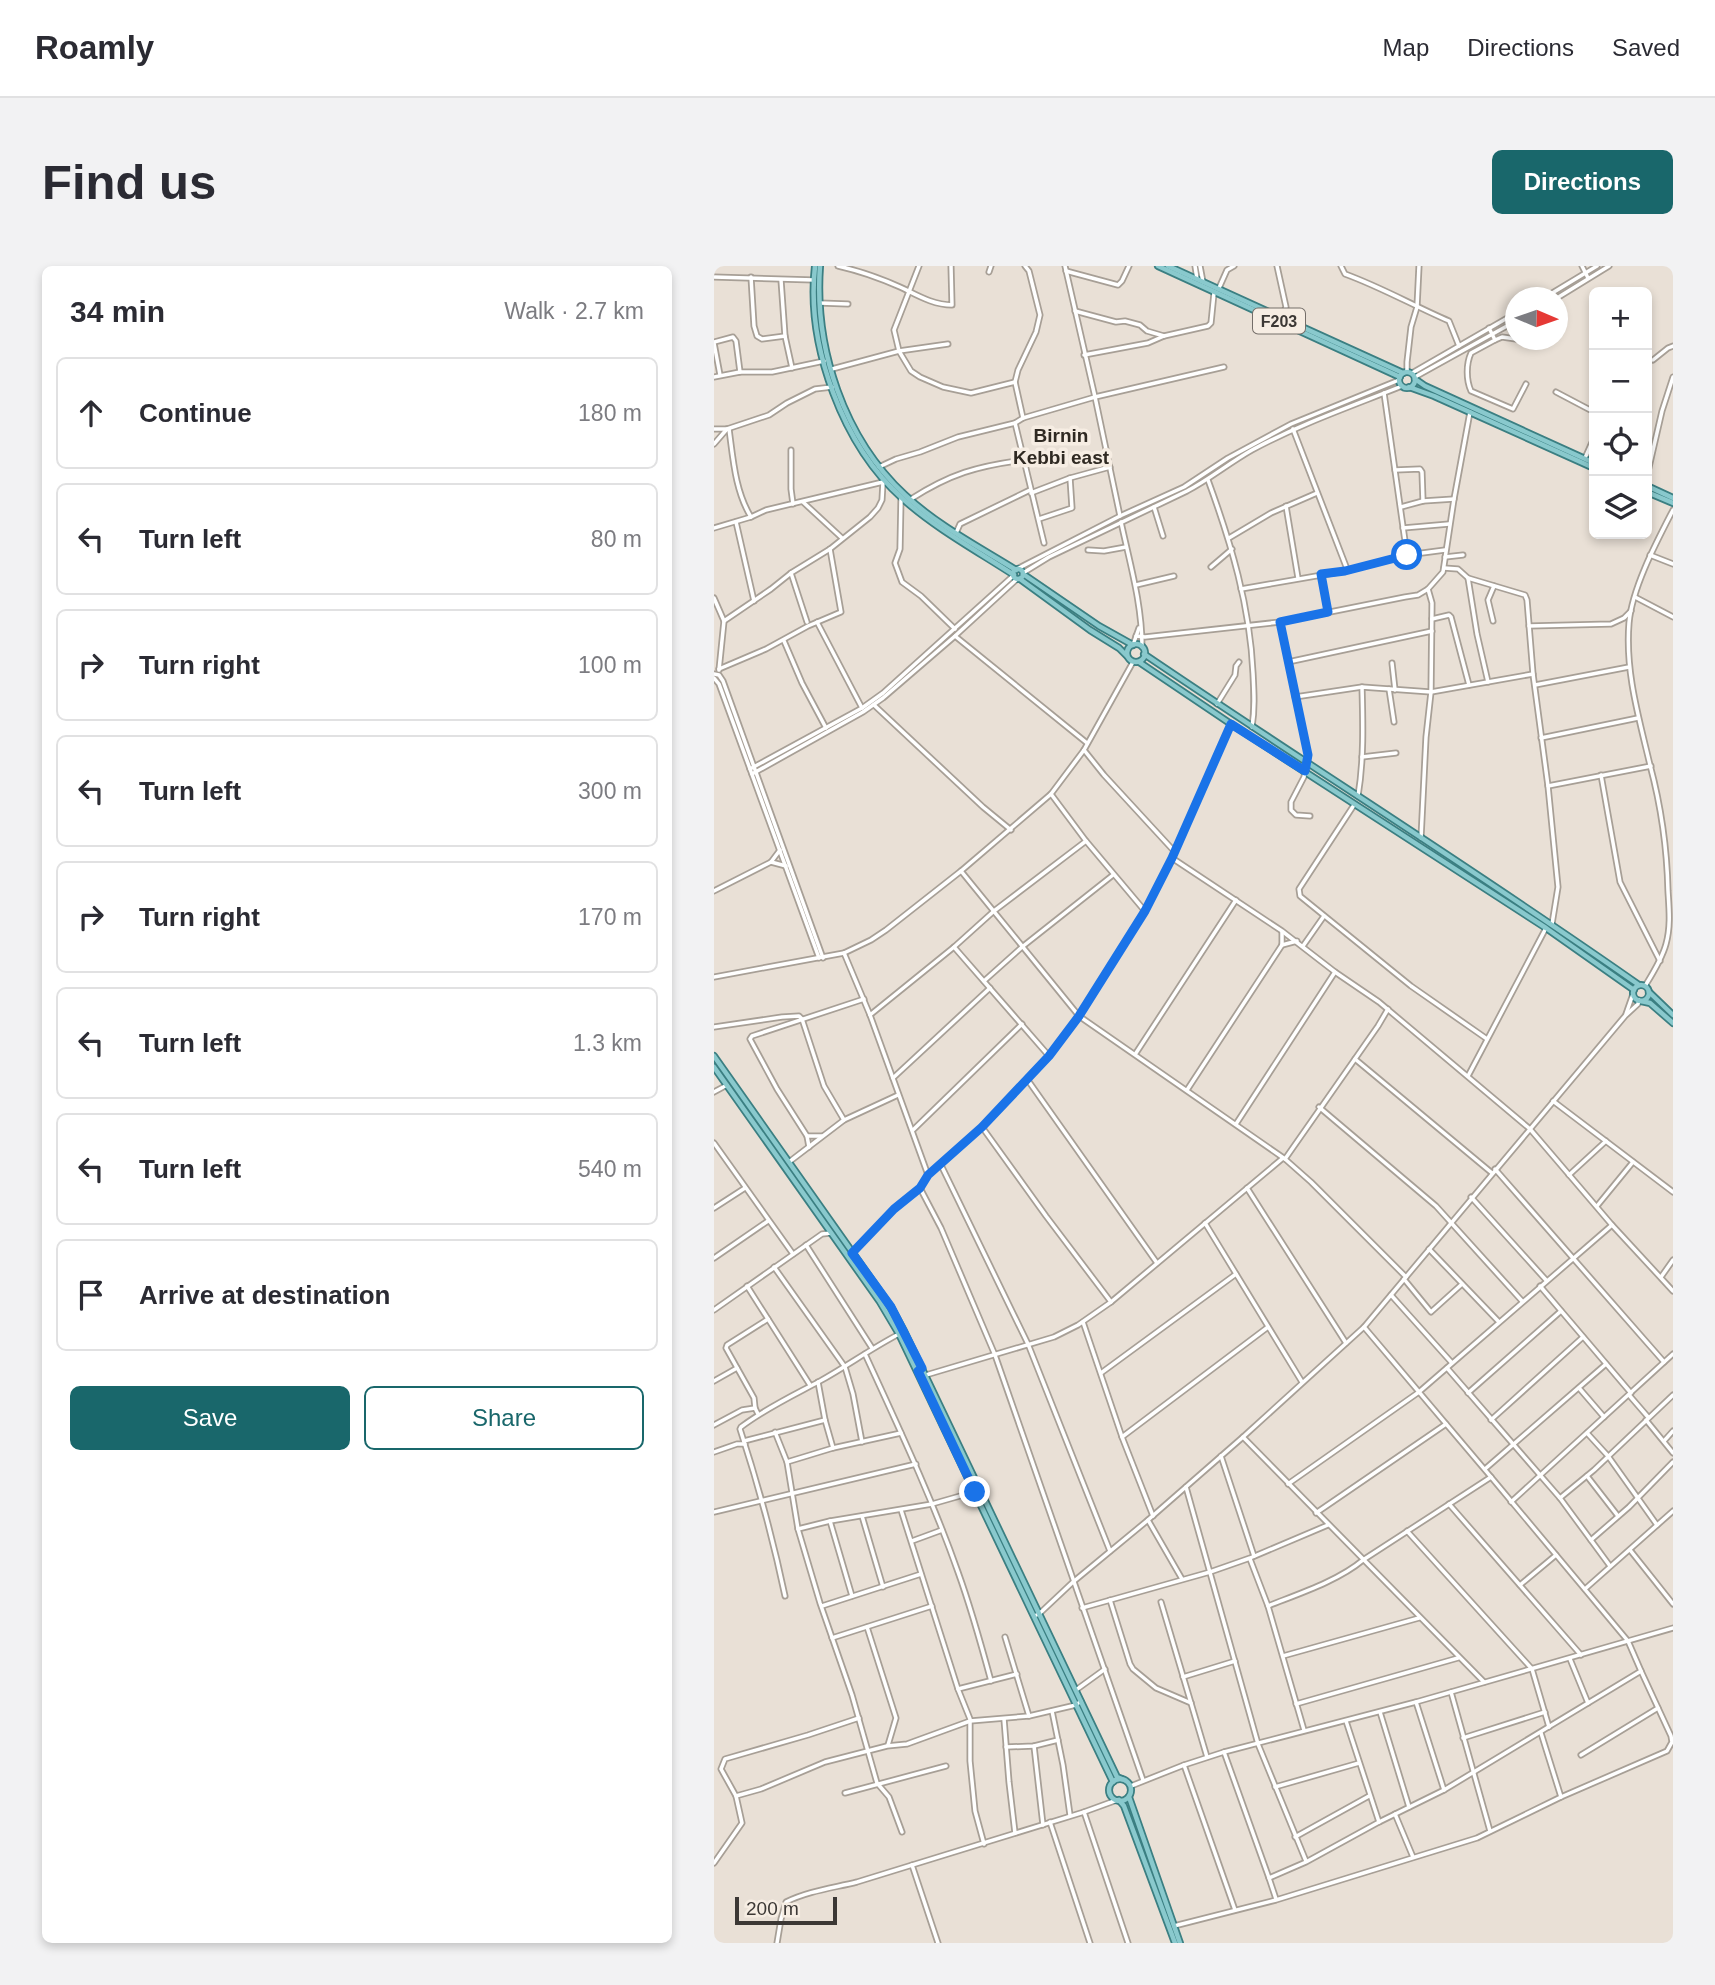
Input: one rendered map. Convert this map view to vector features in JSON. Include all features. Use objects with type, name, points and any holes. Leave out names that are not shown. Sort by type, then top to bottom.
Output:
[{"type":"main road","points":[[818,266],[814,280],[819,338],[832,387],[849,431],[884,482],[901,498],[933,523],[1018,574],[1132,660],[1305,771],[1421,838],[1552,924],[1642,986],[1673,1015]]},
{"type":"main road","points":[[818,266],[823,337],[848,416],[880,467],[911,499],[956,533],[1099,626],[1133,645],[1142,647],[1144,654],[1546,928],[1634,992],[1640,1000],[1650,1003],[1673,1023]]},
{"type":"main road","name":"F203","points":[[1158,266],[1281,317],[1589,460]]},
{"type":"main road","name":"F203","points":[[1167,266],[1407,376]]},
{"type":"main road","points":[[1409,387],[1414,383],[1407,376],[1402,386],[1425,392],[1589,466]]},
{"type":"main road","points":[[1652,488],[1673,498]]},
{"type":"main road","points":[[1652,494],[1673,503]]},
{"type":"main road","points":[[1132,660],[1128,650],[1133,645]]},
{"type":"main road","points":[[1132,660],[1144,654]]},
{"type":"main road","points":[[1634,992],[1642,986]]},
{"type":"main road","points":[[1640,1000],[1646,998],[1648,992]]},
{"type":"main road","points":[[714,1056],[789,1162],[825,1224],[880,1302],[926,1375],[1036,1615],[1076,1690],[1113,1782],[1110,1793],[1112,1798],[1124,1800],[1129,1797]]},
{"type":"main road","points":[[714,1067],[891,1307],[975,1492],[1079,1703],[1117,1777],[1126,1780],[1131,1786],[1129,1797],[1174,1926],[1177,1943]]},
{"type":"main road","points":[[1113,1782],[1122,1779]]},
{"type":"main road","points":[[1118,1800],[1124,1806],[1177,1943]]},
{"type":"street","points":[[838,266],[860,271],[930,302],[952,305],[951,266]]},
{"type":"street","points":[[919,266],[894,330],[899,351],[911,371],[943,387],[971,393],[1015,382]]},
{"type":"street","points":[[989,272],[991,266]]},
{"type":"street","points":[[1023,418],[1015,382],[1017,370],[1036,332],[1040,315],[1029,271],[1025,266]]},
{"type":"street","points":[[1120,516],[1065,269],[1118,285],[1129,266]]},
{"type":"street","points":[[1197,279],[1198,266]]},
{"type":"street","points":[[1198,266],[1203,282]]},
{"type":"street","points":[[1084,355],[1148,343],[1164,336],[1205,327],[1211,323],[1216,290],[1227,270],[1234,266]]},
{"type":"street","points":[[1277,266],[1286,307],[1281,317]]},
{"type":"street","points":[[1341,266],[1345,274],[1374,284],[1449,321],[1460,346]]},
{"type":"street","points":[[1407,376],[1411,327],[1417,307],[1419,266]]},
{"type":"street","points":[[1582,266],[1588,278]]},
{"type":"street","points":[[1562,287],[1597,266]]},
{"type":"street","points":[[1568,290],[1609,266]]},
{"type":"street","points":[[714,277],[814,280]]},
{"type":"street","points":[[751,277],[757,336],[785,336]]},
{"type":"street","points":[[781,279],[785,336],[792,368]]},
{"type":"street","points":[[820,303],[848,304]]},
{"type":"street","points":[[1074,311],[1140,325],[1147,331],[1164,336]]},
{"type":"street","points":[[1407,376],[1505,319]]},
{"type":"street","points":[[753,771],[874,705],[955,636],[1018,574],[1208,480],[1239,458],[1293,429],[1505,327]]},
{"type":"street","points":[[1489,328],[1495,340]]},
{"type":"street","points":[[720,375],[714,343],[733,337],[736,341],[740,372]]},
{"type":"street","points":[[1505,337],[1471,353],[1468,378],[1471,391],[1513,409],[1526,384]]},
{"type":"street","points":[[832,369],[899,351],[948,344]]},
{"type":"street","points":[[1653,360],[1673,346]]},
{"type":"street","points":[[714,377],[740,372],[772,372],[824,361]]},
{"type":"street","points":[[880,467],[958,438],[1095,397],[1224,367]]},
{"type":"street","points":[[1652,458],[1673,377]]},
{"type":"street","points":[[753,771],[883,693],[1018,574],[1120,516],[1184,488],[1228,458],[1291,424],[1402,386]]},
{"type":"street","points":[[714,429],[728,429],[769,415],[815,389],[832,387]]},
{"type":"street","points":[[1556,392],[1589,409]]},
{"type":"street","points":[[1384,393],[1407,555]]},
{"type":"street","points":[[1136,636],[1280,622],[1418,595],[1427,589],[1444,568],[1449,524],[1470,412]]},
{"type":"street","points":[[1015,423],[1044,543]]},
{"type":"street","points":[[714,444],[728,429]]},
{"type":"street","points":[[728,429],[735,475],[751,517]]},
{"type":"street","points":[[1293,429],[1347,569]]},
{"type":"street","points":[[791,450],[793,504]]},
{"type":"street","points":[[1585,458],[1589,450]]},
{"type":"street","points":[[911,499],[938,482],[985,465],[1023,460]]},
{"type":"street","points":[[956,533],[960,524],[1031,491],[1110,467]]},
{"type":"street","points":[[1395,470],[1420,469],[1423,501]]},
{"type":"street","points":[[1038,520],[1072,508],[1070,478]]},
{"type":"street","points":[[1208,480],[1229,538],[1249,626],[1255,712],[1252,727]]},
{"type":"street","points":[[714,528],[766,510],[884,482],[882,500],[870,517],[830,549],[724,621]]},
{"type":"street","points":[[1229,538],[1258,520],[1317,493]]},
{"type":"street","points":[[901,498],[900,549],[895,563],[902,582],[922,596],[955,629]]},
{"type":"street","points":[[1400,507],[1423,501],[1454,499]]},
{"type":"street","points":[[803,502],[842,538]]},
{"type":"street","points":[[1286,506],[1298,578]]},
{"type":"street","points":[[1154,507],[1163,536]]},
{"type":"street","points":[[1642,986],[1660,961],[1666,945],[1669,928],[1670,866],[1629,667],[1629,622],[1650,555],[1673,510]]},
{"type":"street","points":[[736,522],[754,601]]},
{"type":"street","points":[[1121,522],[1136,585],[1142,647]]},
{"type":"street","points":[[1403,528],[1449,524]]},
{"type":"street","points":[[1088,550],[1104,551],[1126,547]]},
{"type":"street","points":[[716,675],[817,622],[840,613],[830,549]]},
{"type":"street","points":[[1211,567],[1232,549]]},
{"type":"street","points":[[1241,589],[1407,555],[1445,551]]},
{"type":"street","points":[[1444,556],[1463,555]]},
{"type":"street","points":[[1650,555],[1673,564]]},
{"type":"street","points":[[1444,568],[1458,569],[1468,578],[1525,595],[1559,887],[1552,924]]},
{"type":"street","points":[[791,573],[807,622]]},
{"type":"street","points":[[1321,574],[1328,612]]},
{"type":"street","points":[[1136,585],[1174,576]]},
{"type":"street","points":[[1468,578],[1488,682]]},
{"type":"street","points":[[1493,621],[1488,600],[1494,586]]},
{"type":"street","points":[[1421,838],[1431,692],[1432,603],[1427,589]]},
{"type":"street","points":[[1635,597],[1673,617]]},
{"type":"street","points":[[714,598],[724,621],[716,675]]},
{"type":"street","points":[[1529,626],[1611,624],[1631,611]]},
{"type":"street","points":[[1432,619],[1450,615],[1469,685]]},
{"type":"street","points":[[817,622],[862,708]]},
{"type":"street","points":[[1280,622],[1308,755],[1304,777],[1294,794],[1291,810],[1296,815],[1310,816]]},
{"type":"street","points":[[1133,645],[1140,626]]},
{"type":"street","points":[[1288,662],[1432,631]]},
{"type":"street","points":[[955,636],[1088,743]]},
{"type":"street","points":[[784,641],[826,728]]},
{"type":"street","points":[[714,977],[844,953],[886,930],[1012,830],[1051,794],[1084,750],[1132,660]]},
{"type":"street","points":[[1217,704],[1235,676],[1239,662]]},
{"type":"street","points":[[1392,663],[1394,722]]},
{"type":"street","points":[[1535,685],[1629,667]]},
{"type":"street","points":[[1296,696],[1362,687],[1431,692],[1533,674]]},
{"type":"street","points":[[716,675],[723,681],[780,850],[821,958]]},
{"type":"street","points":[[1362,687],[1362,757],[1357,800],[1300,889],[1300,896],[1411,986],[1487,1039]]},
{"type":"street","points":[[874,705],[983,807],[1012,830]]},
{"type":"street","points":[[1541,738],[1638,718]]},
{"type":"street","points":[[852,1253],[894,1209],[920,1188],[928,1175],[982,1127],[1049,1056],[1079,1016],[1145,911],[1172,858],[1231,724]]},
{"type":"street","points":[[1084,750],[1174,851]]},
{"type":"street","points":[[1362,757],[1396,753]]},
{"type":"street","points":[[1548,786],[1651,766]]},
{"type":"street","points":[[753,771],[821,958]]},
{"type":"street","points":[[1601,775],[1620,883],[1660,961]]},
{"type":"street","points":[[1051,794],[1113,875],[1145,911]]},
{"type":"street","points":[[870,1015],[994,911],[1086,841]]},
{"type":"street","points":[[714,891],[771,862],[780,850]]},
{"type":"street","points":[[1172,858],[1282,930],[1335,972],[1379,1002],[1530,1129],[1673,1291]]},
{"type":"street","points":[[771,862],[786,866]]},
{"type":"street","points":[[961,871],[1079,1016],[1284,1158],[1405,1278],[1431,1312],[1462,1284]]},
{"type":"street","points":[[984,981],[1022,947],[1113,875]]},
{"type":"street","points":[[1135,1054],[1236,900]]},
{"type":"street","points":[[1303,946],[1324,916]]},
{"type":"street","points":[[1468,1076],[1546,928]]},
{"type":"street","points":[[1187,1090],[1282,945],[1282,930]]},
{"type":"street","points":[[1282,945],[1297,941]]},
{"type":"street","points":[[954,947],[1049,1056]]},
{"type":"street","points":[[844,953],[864,999],[928,1175]]},
{"type":"street","points":[[1236,1125],[1335,972]]},
{"type":"street","points":[[893,1078],[990,988]]},
{"type":"street","points":[[1625,1016],[1634,992]]},
{"type":"street","points":[[809,1147],[807,1136],[776,1088],[750,1039],[752,1036],[864,999]]},
{"type":"street","points":[[1036,1615],[1243,1437],[1363,1327],[1640,1000]]},
{"type":"street","points":[[926,1375],[1054,1337],[1083,1322],[1111,1302],[1284,1158],[1388,1009]]},
{"type":"street","points":[[714,1027],[782,1017],[797,1016],[802,1019],[824,1086],[844,1121]]},
{"type":"street","points":[[913,1130],[1022,1024]]},
{"type":"street","points":[[1355,1059],[1494,1171],[1664,1362]]},
{"type":"street","points":[[1027,1079],[1158,1263]]},
{"type":"street","points":[[714,1092],[727,1085]]},
{"type":"street","points":[[789,1162],[844,1121],[898,1094]]},
{"type":"street","points":[[1553,1101],[1673,1192]]},
{"type":"street","points":[[1319,1107],[1436,1206],[1522,1301]]},
{"type":"street","points":[[982,1127],[1111,1302]]},
{"type":"street","points":[[807,1136],[822,1136]]},
{"type":"street","points":[[1569,1175],[1606,1141]]},
{"type":"street","points":[[714,1143],[793,1254]]},
{"type":"street","points":[[1597,1207],[1633,1162]]},
{"type":"street","points":[[942,1165],[1028,1344],[1110,1552]]},
{"type":"street","points":[[714,1208],[745,1188]]},
{"type":"street","points":[[920,1188],[941,1228],[995,1355],[1143,1780]]},
{"type":"street","points":[[1247,1188],[1346,1343]]},
{"type":"street","points":[[1471,1198],[1546,1280]]},
{"type":"street","points":[[714,1258],[768,1221]]},
{"type":"street","points":[[1205,1223],[1302,1382]]},
{"type":"street","points":[[822,1234],[825,1224]]},
{"type":"street","points":[[1288,1484],[1419,1392],[1612,1224]]},
{"type":"street","points":[[714,1310],[822,1234],[832,1233]]},
{"type":"street","points":[[806,1245],[872,1348]]},
{"type":"street","points":[[1429,1249],[1499,1322]]},
{"type":"street","points":[[1661,1277],[1673,1260]]},
{"type":"street","points":[[774,1267],[845,1367],[862,1442]]},
{"type":"street","points":[[1101,1373],[1236,1274]]},
{"type":"street","points":[[747,1286],[810,1385]]},
{"type":"street","points":[[1539,1286],[1606,1364],[1673,1453]]},
{"type":"street","points":[[1391,1295],[1452,1363]]},
{"type":"street","points":[[1468,1393],[1560,1311]]},
{"type":"street","points":[[758,1414],[754,1398],[726,1348],[728,1342],[768,1319]]},
{"type":"street","points":[[1083,1322],[1122,1437],[1153,1516]]},
{"type":"street","points":[[1122,1437],[1268,1327]]},
{"type":"street","points":[[1174,1926],[1276,1900],[1477,1838],[1561,1797],[1667,1751],[1672,1742],[1628,1641],[1363,1327]]},
{"type":"street","points":[[785,1595],[741,1427],[758,1414],[899,1334]]},
{"type":"street","points":[[1491,1421],[1583,1337]]},
{"type":"street","points":[[864,1353],[932,1504],[972,1611],[991,1681]]},
{"type":"street","points":[[1511,1502],[1673,1354]]},
{"type":"street","points":[[1485,1469],[1606,1364]]},
{"type":"street","points":[[714,1381],[737,1368]]},
{"type":"street","points":[[1447,1368],[1560,1499],[1610,1566]]},
{"type":"street","points":[[818,1382],[833,1448]]},
{"type":"street","points":[[1579,1388],[1604,1417]]},
{"type":"street","points":[[1560,1499],[1673,1395]]},
{"type":"street","points":[[714,1425],[742,1410],[755,1408]]},
{"type":"street","points":[[714,1452],[744,1440],[825,1420]]},
{"type":"street","points":[[1316,1513],[1446,1424]]},
{"type":"street","points":[[1664,1441],[1673,1431]]},
{"type":"street","points":[[775,1432],[787,1462],[798,1529],[859,1718],[867,1752],[877,1783],[888,1797],[902,1832]]},
{"type":"street","points":[[787,1462],[833,1448],[901,1433]]},
{"type":"street","points":[[1587,1433],[1608,1456],[1657,1525]]},
{"type":"street","points":[[1243,1437],[1484,1682]]},
{"type":"street","points":[[737,1444],[744,1440]]},
{"type":"street","points":[[1221,1456],[1304,1730]]},
{"type":"street","points":[[1591,1540],[1673,1462]]},
{"type":"street","points":[[714,1512],[916,1464]]},
{"type":"street","points":[[1587,1476],[1618,1517]]},
{"type":"street","points":[[1268,1606],[1354,1567],[1491,1477]]},
{"type":"street","points":[[1186,1487],[1258,1744],[1306,1862]]},
{"type":"street","points":[[798,1529],[932,1504],[975,1492]]},
{"type":"street","points":[[1449,1504],[1581,1655]]},
{"type":"street","points":[[901,1510],[970,1721],[970,1761],[975,1811],[984,1844]]},
{"type":"street","points":[[1585,1589],[1673,1511]]},
{"type":"street","points":[[862,1516],[883,1587]]},
{"type":"street","points":[[1148,1520],[1182,1580]]},
{"type":"street","points":[[830,1521],[852,1597]]},
{"type":"street","points":[[1082,1608],[1210,1572],[1328,1524]]},
{"type":"street","points":[[911,1542],[942,1530]]},
{"type":"street","points":[[1407,1531],[1532,1669],[1549,1727]]},
{"type":"street","points":[[1630,1549],[1671,1596],[1673,1604]]},
{"type":"street","points":[[1520,1585],[1556,1555]]},
{"type":"street","points":[[822,1606],[921,1574]]},
{"type":"street","points":[[1110,1600],[1133,1669],[1156,1688],[1191,1703]]},
{"type":"street","points":[[1161,1602],[1208,1757]]},
{"type":"street","points":[[832,1638],[932,1606]]},
{"type":"street","points":[[1282,1656],[1419,1618]]},
{"type":"street","points":[[867,1627],[896,1718],[887,1746]]},
{"type":"street","points":[[1131,1786],[1224,1752],[1380,1712],[1673,1628]]},
{"type":"street","points":[[1005,1637],[1029,1716]]},
{"type":"street","points":[[1296,1704],[1458,1658]]},
{"type":"street","points":[[1570,1659],[1588,1703]]},
{"type":"street","points":[[1184,1677],[1235,1661]]},
{"type":"street","points":[[1076,1690],[1105,1669]]},
{"type":"street","points":[[1269,1878],[1306,1862],[1444,1790],[1641,1671]]},
{"type":"street","points":[[958,1689],[1017,1674]]},
{"type":"street","points":[[1451,1692],[1490,1832]]},
{"type":"street","points":[[1416,1702],[1444,1790]]},
{"type":"street","points":[[736,1796],[761,1789],[825,1762],[887,1746],[907,1744],[970,1721],[1029,1716],[1079,1703]]},
{"type":"street","points":[[1581,1755],[1658,1708]]},
{"type":"street","points":[[1052,1711],[1070,1815]]},
{"type":"street","points":[[1380,1712],[1409,1807]]},
{"type":"street","points":[[1462,1738],[1545,1712]]},
{"type":"street","points":[[714,1863],[742,1823],[736,1796],[721,1769],[725,1759],[859,1718]]},
{"type":"street","points":[[1004,1719],[1015,1833]]},
{"type":"street","points":[[1346,1721],[1379,1822]]},
{"type":"street","points":[[1541,1733],[1561,1797]]},
{"type":"street","points":[[1006,1747],[1034,1746],[1058,1740]]},
{"type":"street","points":[[1034,1746],[1043,1825]]},
{"type":"street","points":[[1224,1752],[1276,1900]]},
{"type":"street","points":[[1275,1787],[1359,1763]]},
{"type":"street","points":[[1184,1765],[1235,1910]]},
{"type":"street","points":[[845,1793],[946,1766]]},
{"type":"street","points":[[1295,1838],[1369,1796]]},
{"type":"street","points":[[777,1943],[786,1902],[803,1894],[857,1882],[1118,1800]]},
{"type":"street","points":[[1084,1812],[1128,1943]]},
{"type":"street","points":[[1395,1814],[1413,1857]]},
{"type":"street","points":[[1049,1822],[1090,1943]]},
{"type":"street","points":[[912,1865],[938,1943]]},
{"type":"district","name":"Birnin Kebbi east","points":[[1061,446]]},
{"type":"route","points":[[975,1492],[918,1371],[922,1368],[904,1331],[891,1307],[852,1253],[894,1209],[920,1188],[928,1175],[982,1127],[1049,1056],[1079,1016],[1145,911],[1172,858],[1231,724],[1305,771],[1308,755],[1280,622],[1328,612],[1321,574],[1345,571],[1407,555]]}]
